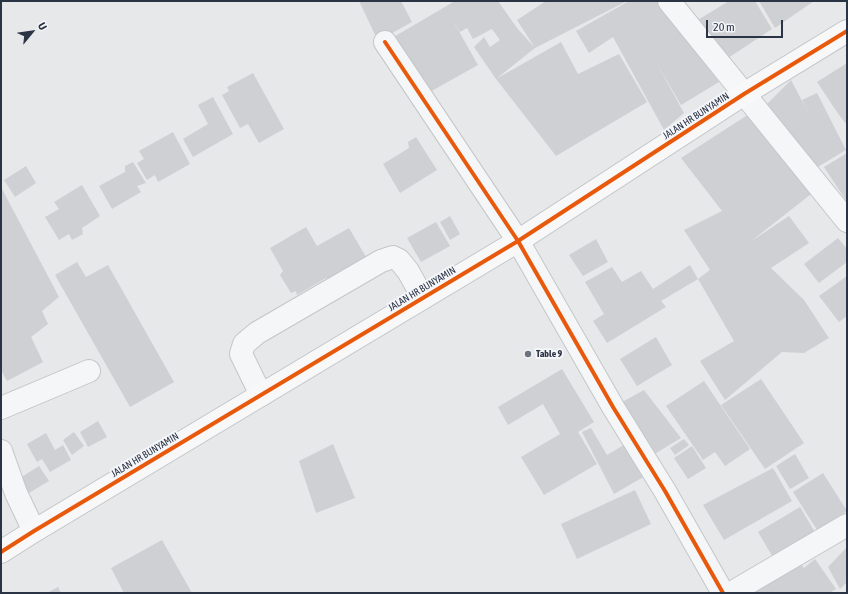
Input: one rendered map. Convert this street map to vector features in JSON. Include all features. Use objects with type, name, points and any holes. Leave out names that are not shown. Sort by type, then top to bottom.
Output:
[{"type":"main road","name":"JALAN HR BUNYAMIN","points":[[1,552],[518,241],[744,94],[847,31]]},
{"type":"street","points":[[669,1],[847,221]]},
{"type":"street","points":[[385,42],[518,241],[613,406],[665,491],[723,593]]},
{"type":"street","points":[[261,395],[242,354],[244,344],[257,333],[381,261],[393,257],[399,260],[408,271],[423,298]]},
{"type":"street","points":[[1,408],[89,371]]},
{"type":"street","points":[[1,451],[16,493],[34,531]]},
{"type":"street","points":[[731,593],[847,525]]},
{"type":"building","points":[[359,1],[401,1],[412,22],[378,41]]},
{"type":"building","points":[[455,1],[498,1],[517,28],[535,48],[496,79],[474,47],[484,37],[490,47],[500,40],[492,29],[473,39],[467,28],[460,32],[452,19],[478,65],[428,93],[392,38]]},
{"type":"building","points":[[546,1],[627,1],[535,48],[517,20]]},
{"type":"building","points":[[629,1],[659,1],[719,82],[681,105],[656,62],[684,113],[664,130],[613,37],[589,53],[576,31]]},
{"type":"building","points":[[729,1],[755,1],[772,29],[722,62],[696,21]]},
{"type":"building","points":[[759,1],[814,1],[775,28]]},
{"type":"building","points":[[561,42],[578,74],[619,54],[647,102],[556,156],[496,79]]},
{"type":"building","points":[[847,63],[847,125],[817,82]]},
{"type":"building","points":[[253,73],[284,129],[259,143],[248,124],[240,128],[222,95],[229,91],[227,87]]},
{"type":"building","points":[[791,80],[810,116],[802,100],[817,93],[846,150],[816,168],[760,111]]},
{"type":"building","points":[[213,97],[233,134],[193,157],[183,139],[208,124],[198,105]]},
{"type":"building","points":[[749,114],[815,191],[750,242],[789,216],[809,243],[771,268],[804,300],[829,338],[804,353],[782,352],[725,400],[700,361],[734,341],[698,279],[710,270],[684,230],[722,211],[681,158]]},
{"type":"building","points":[[173,132],[190,164],[158,182],[155,175],[147,180],[137,163],[144,159],[139,151]]},
{"type":"building","points":[[416,137],[437,170],[400,193],[383,164],[409,148],[408,142]]},
{"type":"building","points":[[847,153],[847,202],[824,167]]},
{"type":"building","points":[[133,162],[146,183],[137,186],[141,192],[112,209],[99,186],[125,172],[125,166]]},
{"type":"building","points":[[26,166],[36,183],[15,197],[4,180]]},
{"type":"building","points":[[82,185],[100,216],[82,228],[83,234],[72,240],[69,234],[59,240],[45,217],[59,209],[54,202]]},
{"type":"building","points":[[1,187],[59,297],[42,311],[48,324],[31,337],[43,362],[7,381],[1,370]]},
{"type":"building","points":[[450,216],[460,234],[450,240],[440,222]]},
{"type":"building","points":[[436,222],[450,246],[421,262],[407,238]]},
{"type":"building","points":[[306,227],[317,246],[349,228],[369,262],[330,285],[326,278],[297,295],[296,291],[291,293],[280,275],[283,271],[270,248]]},
{"type":"building","points":[[838,238],[847,249],[847,262],[819,283],[804,264]]},
{"type":"building","points":[[596,239],[608,262],[583,276],[569,255]]},
{"type":"building","points":[[77,262],[86,277],[108,265],[174,382],[130,407],[55,275]]},
{"type":"building","points":[[690,265],[698,279],[661,301],[666,307],[607,343],[593,321],[604,314],[585,282],[612,267],[622,282],[641,271],[653,289]]},
{"type":"building","points":[[847,276],[847,316],[839,322],[819,296]]},
{"type":"building","points":[[656,337],[672,365],[637,386],[620,359]]},
{"type":"building","points":[[562,369],[594,422],[578,432],[597,464],[544,495],[521,457],[560,434],[543,404],[508,425],[498,407]]},
{"type":"building","points":[[761,379],[804,443],[765,469],[721,405]]},
{"type":"building","points":[[704,381],[750,449],[725,466],[715,452],[703,460],[666,406]]},
{"type":"building","points":[[644,390],[681,438],[648,458],[615,406]]},
{"type":"building","points":[[98,421],[107,437],[88,447],[80,432]]},
{"type":"building","points":[[591,428],[607,455],[627,443],[645,476],[614,494],[582,432]]},
{"type":"building","points":[[74,432],[84,446],[72,455],[63,440]]},
{"type":"building","points":[[46,433],[55,450],[63,445],[71,460],[50,472],[42,459],[37,462],[27,444]]},
{"type":"building","points":[[684,439],[689,445],[675,455],[670,448]]},
{"type":"building","points":[[333,444],[355,498],[316,513],[299,461]]},
{"type":"building","points":[[692,446],[706,468],[688,479],[674,458]]},
{"type":"building","points":[[795,454],[809,478],[790,489],[776,466]]},
{"type":"building","points":[[39,466],[49,481],[29,493],[20,478]]},
{"type":"building","points":[[773,468],[792,501],[724,540],[703,505]]},
{"type":"building","points":[[823,473],[847,511],[817,530],[793,492]]},
{"type":"building","points":[[635,490],[651,524],[577,559],[561,524]]},
{"type":"building","points":[[800,507],[819,539],[777,564],[758,532]]},
{"type":"building","points":[[162,540],[192,593],[124,593],[111,568]]},
{"type":"building","points":[[847,547],[847,582],[840,589],[828,567]]},
{"type":"building","points":[[815,559],[836,589],[829,593],[744,593],[798,561],[804,568]]},
{"type":"building","points":[[58,587],[61,593],[47,593]]},
{"type":"cycle path","points":[[1,552],[518,241],[744,94],[847,31]]},
{"type":"cycle path","points":[[385,42],[518,241],[613,407],[665,491],[723,593]]},
{"type":"place","name":"Table 9","points":[[528,354]]}]
